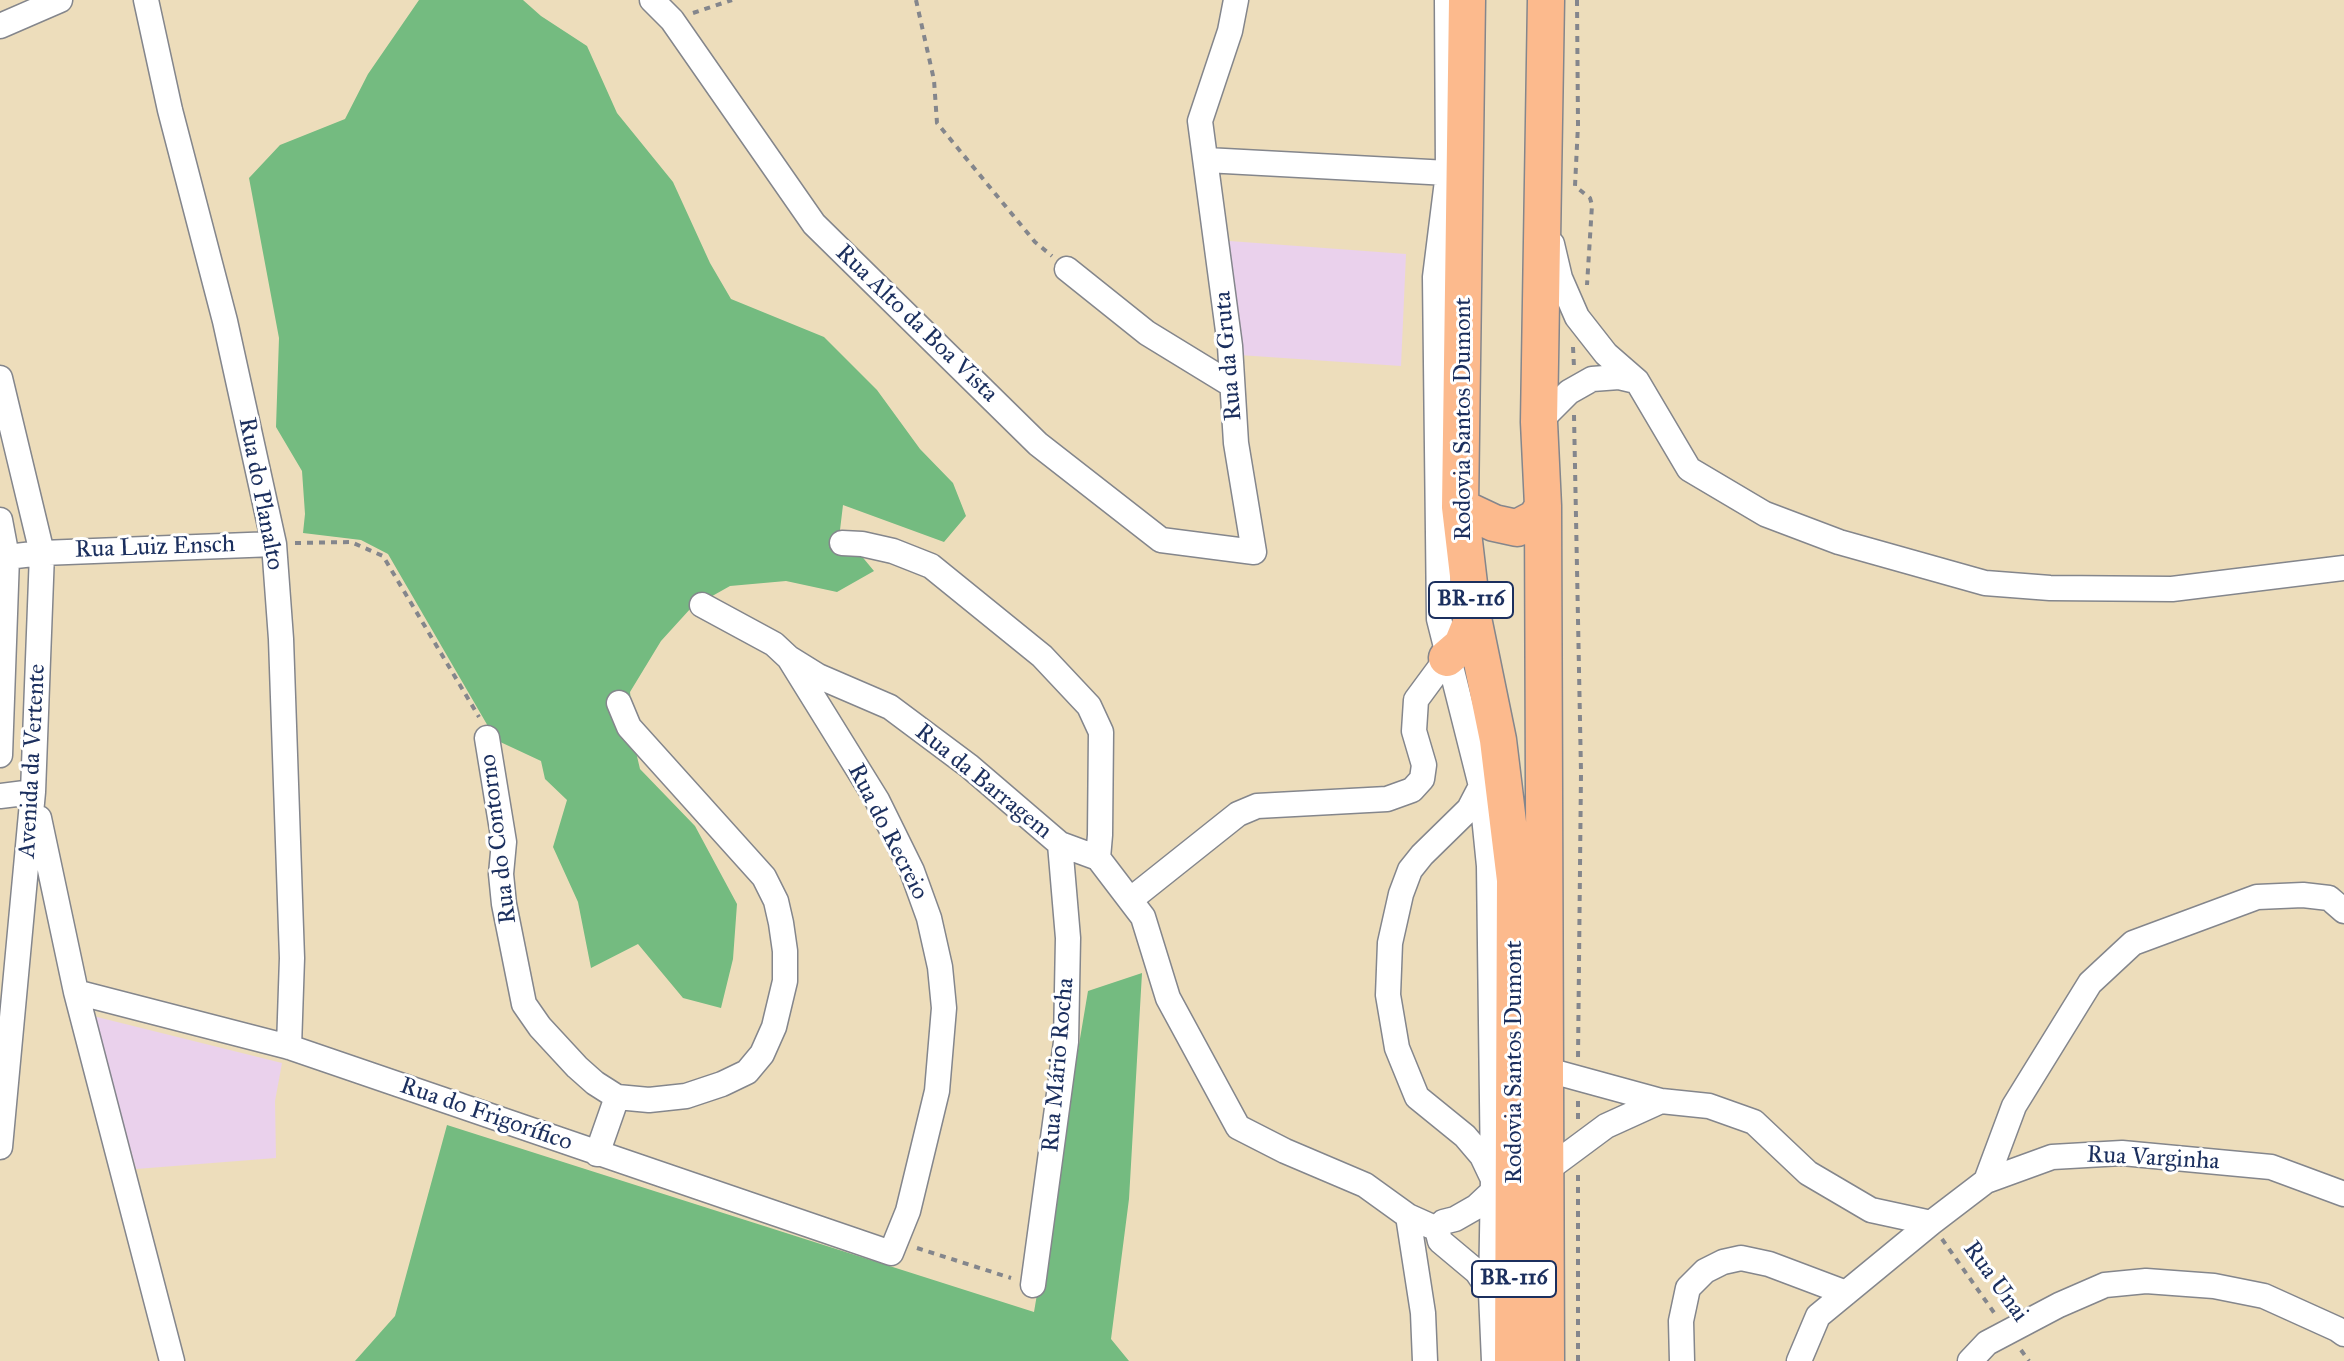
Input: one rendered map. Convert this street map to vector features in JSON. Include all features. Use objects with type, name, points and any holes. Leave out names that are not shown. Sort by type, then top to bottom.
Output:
[{"type":"highway","name":"Rodovia Santos Dumont","points":[[1467,0],[1453,489],[1473,618],[1498,740],[1515,880],[1513,1361]]},
{"type":"highway","name":"Rodovia Santos Dumont","points":[[1546,0],[1539,422],[1561,1074],[1544,1172],[1546,1361]]},
{"type":"highway","points":[[1453,489],[1494,523],[1517,528],[1536,518],[1543,506]]},
{"type":"highway","points":[[1447,658],[1462,645],[1473,618]]},
{"type":"street","name":"Rua do Planalto","points":[[146,0],[170,110],[225,321],[274,544],[281,639],[292,958],[289,1047]]},
{"type":"street","name":"Rua Alto da Boa Vista","points":[[652,0],[672,20],[814,224],[1038,444],[1161,540],[1254,552]]},
{"type":"street","name":"Rua da Gruta","points":[[1236,0],[1230,31],[1200,121],[1232,385],[1236,443],[1254,552]]},
{"type":"street","points":[[1447,0],[1448,173],[1435,277],[1453,489],[1439,619],[1481,786],[1489,866],[1494,1361]]},
{"type":"street","points":[[0,26],[48,2]]},
{"type":"street","points":[[1206,160],[1448,173]]},
{"type":"street","points":[[1544,187],[1560,278],[1581,323],[1606,354],[1637,381],[1689,469],[1765,514],[1839,542],[1985,583],[2050,588],[2172,589],[2344,568]]},
{"type":"street","points":[[1067,269],[1147,333],[1232,385]]},
{"type":"street","points":[[1539,422],[1574,388],[1592,379],[1605,377],[1637,381]]},
{"type":"street","name":"Avenida da Vertente","points":[[0,378],[42,553],[33,792],[0,1147]]},
{"type":"street","name":"Avenida da Vertente","points":[[0,520],[7,557],[0,755]]},
{"type":"street","points":[[842,543],[893,551],[931,566],[1042,656],[1089,706],[1101,732],[1098,858],[1143,917],[1168,998],[1238,1127],[1365,1185],[1408,1216],[1437,1229]]},
{"type":"street","name":"Rua Luiz Ensch","points":[[7,557],[274,544]]},
{"type":"street","name":"Rua da Barragem","points":[[702,605],[774,644],[789,658],[818,676],[890,707],[969,766],[1060,844],[1098,858]]},
{"type":"street","name":"Rua do Recreio","points":[[789,658],[877,800],[929,918],[940,967],[944,1008],[937,1091],[903,1224],[891,1253]]},
{"type":"street","points":[[1130,900],[1238,814],[1257,806],[1387,799],[1412,790],[1422,779],[1424,765],[1414,731],[1416,700],[1447,658]]},
{"type":"street","points":[[597,1154],[617,1097],[649,1100],[686,1096],[747,1072],[762,1054],[774,1027],[785,981],[781,923],[776,901],[764,877],[629,727],[619,703]]},
{"type":"street","name":"Rua do Contorno","points":[[487,738],[504,842],[501,874],[504,904],[524,1004],[540,1027],[577,1067],[617,1097]]},
{"type":"street","points":[[1481,786],[1469,809],[1410,870],[1394,918],[1388,982],[1391,1022],[1397,1048],[1417,1097],[1465,1136],[1482,1156],[1493,1185]]},
{"type":"street","points":[[0,796],[33,792],[76,992],[172,1361]]},
{"type":"street","name":"Rua Mário Rocha","points":[[1033,1285],[1066,1042],[1068,938],[1060,844]]},
{"type":"street","points":[[1986,1181],[2014,1106],[2090,983],[2133,943],[2257,897],[2303,895],[2329,898],[2344,911]]},
{"type":"street","name":"Rua do Frigorífico","points":[[76,992],[289,1047],[891,1253]]},
{"type":"street","points":[[1561,1074],[1661,1101],[1709,1106],[1754,1122],[1808,1173],[1871,1210],[1931,1223]]},
{"type":"street","points":[[1544,1172],[1606,1126],[1661,1101]]},
{"type":"street","name":"Rua Varginha","points":[[1799,1361],[1818,1316],[1931,1223],[1986,1181],[2052,1157],[2122,1153],[2271,1167],[2344,1194]]},
{"type":"street","points":[[1437,1229],[1443,1222],[1476,1207],[1493,1185]]},
{"type":"street","points":[[1408,1216],[1423,1313],[1425,1361]]},
{"type":"street","points":[[1437,1229],[1440,1241],[1477,1272],[1491,1293]]},
{"type":"street","points":[[1682,1361],[1681,1321],[1688,1288],[1705,1271],[1723,1262],[1741,1258],[1769,1264],[1846,1293]]},
{"type":"street","points":[[1970,1361],[1987,1343],[2059,1305],[2105,1285],[2146,1281],[2214,1286],[2264,1296],[2344,1334]]},
{"type":"path","points":[[672,20],[732,0]]},
{"type":"path","points":[[916,0],[934,80],[937,123],[1035,242],[1067,269]]},
{"type":"path","points":[[1577,0],[1575,186],[1590,198],[1592,205],[1586,306],[1573,339],[1581,772],[1561,1074],[1578,1147],[1578,1361]]},
{"type":"path","name":"Rua do Contorno","points":[[274,544],[351,542],[383,556],[477,713],[487,738]]},
{"type":"path","name":"Rua Unai","points":[[1931,1223],[2029,1361]]},
{"type":"path","points":[[903,1224],[910,1246],[1033,1285]]},
{"type":"shaded area","points":[[1216,240],[1406,254],[1401,366],[1239,355]]},
{"type":"shaded area","points":[[93,1016],[282,1063],[275,1101],[276,1158],[136,1169]]},
{"type":"green space","points":[[419,0],[523,0],[541,16],[587,46],[617,113],[673,182],[710,263],[731,299],[824,337],[877,390],[920,449],[953,483],[966,516],[944,542],[843,505],[840,530],[874,571],[837,592],[786,581],[730,586],[691,608],[661,641],[630,692],[640,769],[695,826],[737,904],[733,959],[721,1008],[683,998],[638,944],[591,968],[578,902],[553,847],[567,800],[545,779],[541,761],[496,740],[388,554],[361,540],[303,533],[302,471],[276,427],[279,338],[249,178],[280,145],[345,119],[368,74]]},
{"type":"green space","points":[[1142,973],[1129,1199],[1111,1339],[1129,1361],[355,1361],[395,1316],[447,1125],[1034,1312],[1088,991]]}]
